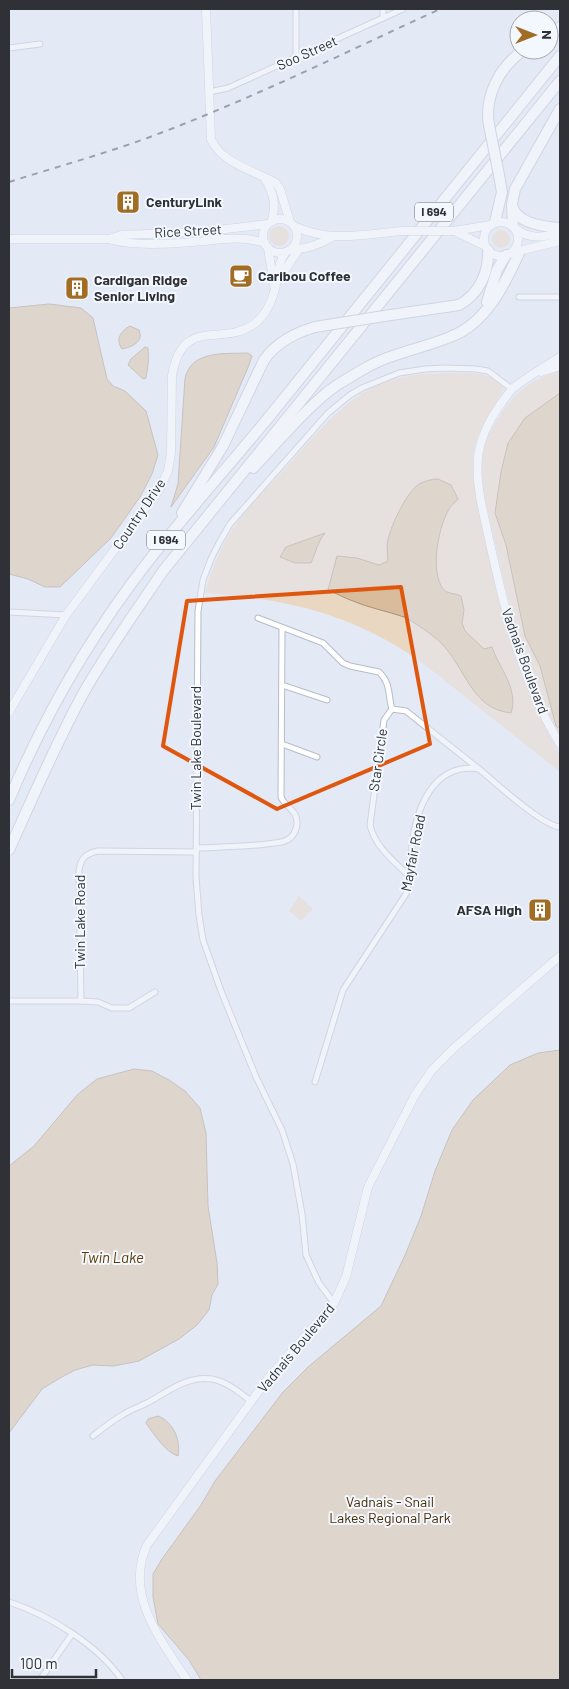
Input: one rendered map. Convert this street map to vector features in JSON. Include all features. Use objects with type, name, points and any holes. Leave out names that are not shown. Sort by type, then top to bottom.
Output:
[{"type":"highway","name":"I 694","points":[[9,800],[30,753],[64,689],[82,658],[127,591],[560,56]]},
{"type":"highway","points":[[493,224],[502,192],[489,125],[488,106],[495,84],[506,66],[513,60]]},
{"type":"highway","name":"I 694","points":[[9,850],[51,756],[90,683],[124,628],[163,571],[560,81]]},
{"type":"highway","points":[[514,228],[513,196],[520,179],[560,109]]},
{"type":"highway","points":[[512,208],[520,218],[541,225],[560,228]]},
{"type":"highway","points":[[127,591],[178,520],[215,462],[264,360],[280,342],[296,333],[315,327],[459,305],[468,300],[481,282],[488,266],[487,248]]},
{"type":"highway","points":[[197,527],[325,394],[380,360],[452,337],[478,321],[509,274],[512,253]]},
{"type":"street","points":[[206,9],[209,126],[212,142],[223,154],[278,185],[297,236],[276,285]]},
{"type":"street","points":[[296,9],[296,58]]},
{"type":"street","points":[[383,9],[383,18]]},
{"type":"street","name":"Soo Street","points":[[209,92],[228,88],[403,9]]},
{"type":"street","points":[[9,48],[40,44]]},
{"type":"street","points":[[266,179],[274,198],[275,207],[264,233],[276,285]]},
{"type":"street","points":[[270,222],[282,219],[308,233],[332,237],[403,231],[454,231],[507,222],[526,236],[549,236],[560,233]]},
{"type":"street","name":"Rice Street","points":[[108,239],[121,234],[200,232],[270,222]]},
{"type":"street","points":[[487,248],[484,234],[493,224]]},
{"type":"street","points":[[512,253],[518,239],[514,228]]},
{"type":"street","points":[[454,231],[467,236],[497,255],[560,241]]},
{"type":"street","points":[[266,245],[276,252],[323,242],[332,237]]},
{"type":"street","name":"Rice Street","points":[[9,239],[108,239],[121,243],[180,243],[245,238],[266,245]]},
{"type":"street","name":"Country Drive","points":[[9,712],[66,615],[159,490],[168,470],[172,440],[172,376],[181,351],[186,344],[199,337],[236,331],[253,324],[265,313],[276,285],[280,263],[292,250]]},
{"type":"street","points":[[519,297],[560,297]]},
{"type":"street","points":[[512,389],[560,358]]},
{"type":"street","points":[[535,374],[560,366]]},
{"type":"street","name":"Twin Lake Boulevard","points":[[334,1303],[319,1283],[306,1255],[302,1214],[293,1164],[282,1130],[256,1077],[203,940],[197,896],[196,850],[198,611],[202,587],[208,566],[218,543],[230,524],[328,413],[350,395],[368,385],[408,371],[432,368],[482,370],[492,374],[512,389]]},
{"type":"street","name":"Vadnais Boulevard","points":[[512,389],[495,413],[481,439],[476,460],[478,483],[509,623],[538,704],[560,744]]},
{"type":"street","points":[[9,612],[66,615]]},
{"type":"street","points":[[258,618],[323,643],[343,663],[382,674],[390,690],[392,709],[406,711],[527,808],[550,824],[560,827]]},
{"type":"street","points":[[196,850],[252,846],[284,841],[293,835],[297,826],[296,815],[284,803],[281,797],[282,628]]},
{"type":"street","points":[[282,684],[327,700]]},
{"type":"street","name":"Star Circle","points":[[392,709],[384,720],[370,825],[374,839],[379,846],[409,876]]},
{"type":"street","points":[[282,744],[317,757]]},
{"type":"street","name":"Mayfair Road","points":[[315,1082],[343,990],[406,894],[416,824],[431,787],[443,776],[451,772],[468,768],[479,769]]},
{"type":"street","name":"Twin Lake Road","points":[[81,1001],[79,870],[84,856],[98,851],[196,850]]},
{"type":"street","name":"Vadnais Boulevard","points":[[187,1680],[148,1617],[141,1588],[142,1560],[151,1539],[266,1381],[334,1303],[346,1277],[368,1187],[423,1082],[442,1059],[560,956]]},
{"type":"street","points":[[9,1001],[81,1001],[98,1002],[112,1008],[129,1008],[155,992]]},
{"type":"street","points":[[93,1436],[126,1412],[180,1384],[194,1379],[219,1381],[233,1388],[252,1402]]},
{"type":"street","points":[[9,1602],[42,1616],[72,1634],[102,1657],[122,1680]]},
{"type":"street","points":[[40,1680],[72,1634]]},
{"type":"highlighted area","points":[[401,587],[430,744],[277,809],[163,746],[187,601]]},
{"type":"shaded area","points":[[279,226],[286,229],[289,236],[286,243],[279,246],[272,243],[269,236],[272,229]]},
{"type":"shaded area","points":[[501,230],[507,233],[510,239],[507,245],[501,248],[495,245],[492,239],[495,233]]},
{"type":"shaded area","points":[[560,370],[560,736],[537,689],[512,615],[486,504],[482,459],[492,428],[511,400],[540,378]]},
{"type":"shaded area","points":[[440,373],[486,375],[496,380],[504,389],[477,437],[473,455],[473,478],[496,590],[508,632],[536,710],[560,755],[560,772],[420,661],[369,631],[344,620],[291,605],[205,593],[218,555],[235,525],[325,424],[349,402],[376,386],[397,378]]},
{"type":"shaded area","points":[[299,896],[313,909],[301,921],[289,911]]},
{"type":"water","points":[[49,304],[81,308],[93,318],[107,379],[113,386],[125,391],[146,411],[158,455],[152,474],[140,497],[111,538],[60,587],[45,587],[28,579],[9,574],[9,308]]},
{"type":"water","points":[[130,326],[139,330],[140,338],[130,347],[122,349],[119,342],[120,336]]},
{"type":"water","points":[[145,347],[148,348],[148,363],[146,378],[143,379],[128,365],[131,359]]},
{"type":"water","points":[[248,353],[252,356],[249,365],[214,447],[171,507],[178,484],[185,378],[189,369],[194,362],[210,355]]},
{"type":"water","points":[[560,393],[560,729],[556,726],[540,666],[525,636],[506,545],[495,513],[501,472],[508,443],[525,418]]},
{"type":"water","points":[[438,479],[451,485],[458,499],[448,511],[441,528],[436,561],[439,581],[445,591],[461,596],[464,610],[462,623],[465,631],[484,649],[492,647],[510,687],[513,704],[511,713],[498,710],[478,696],[450,653],[438,640],[418,625],[404,617],[359,603],[328,590],[337,556],[357,558],[379,565],[388,561],[388,539],[403,503],[419,484],[428,480]]},
{"type":"water","points":[[325,533],[318,544],[311,563],[295,563],[280,557],[286,547]]},
{"type":"water","name":"Vadnais - Snail Lakes Regional Park","points":[[560,1050],[560,1680],[201,1680],[189,1660],[158,1624],[153,1597],[153,1574],[201,1505],[215,1481],[283,1392],[308,1367],[381,1306],[421,1216],[435,1171],[452,1130],[473,1100],[510,1065],[538,1053]]},
{"type":"water","name":"Twin Lake","points":[[134,1069],[152,1071],[169,1080],[185,1091],[200,1108],[206,1133],[208,1206],[217,1263],[218,1284],[212,1295],[209,1310],[197,1325],[179,1339],[139,1361],[114,1366],[93,1365],[75,1370],[60,1378],[42,1389],[9,1433],[9,1166],[34,1146],[78,1094],[97,1079]]},
{"type":"water","points":[[158,1416],[168,1422],[175,1432],[179,1450],[178,1456],[164,1447],[146,1423],[148,1419]]},
{"type":"railway","points":[[9,182],[115,149],[187,123],[296,76],[440,9]]},
{"type":"place","name":"CenturyLink","points":[[128,202]]},
{"type":"place","name":"Caribou Coffee","points":[[241,276]]},
{"type":"place","name":"Cardigan Ridge Senior Living","points":[[77,288]]},
{"type":"place","name":"AFSA High","points":[[540,910]]}]
